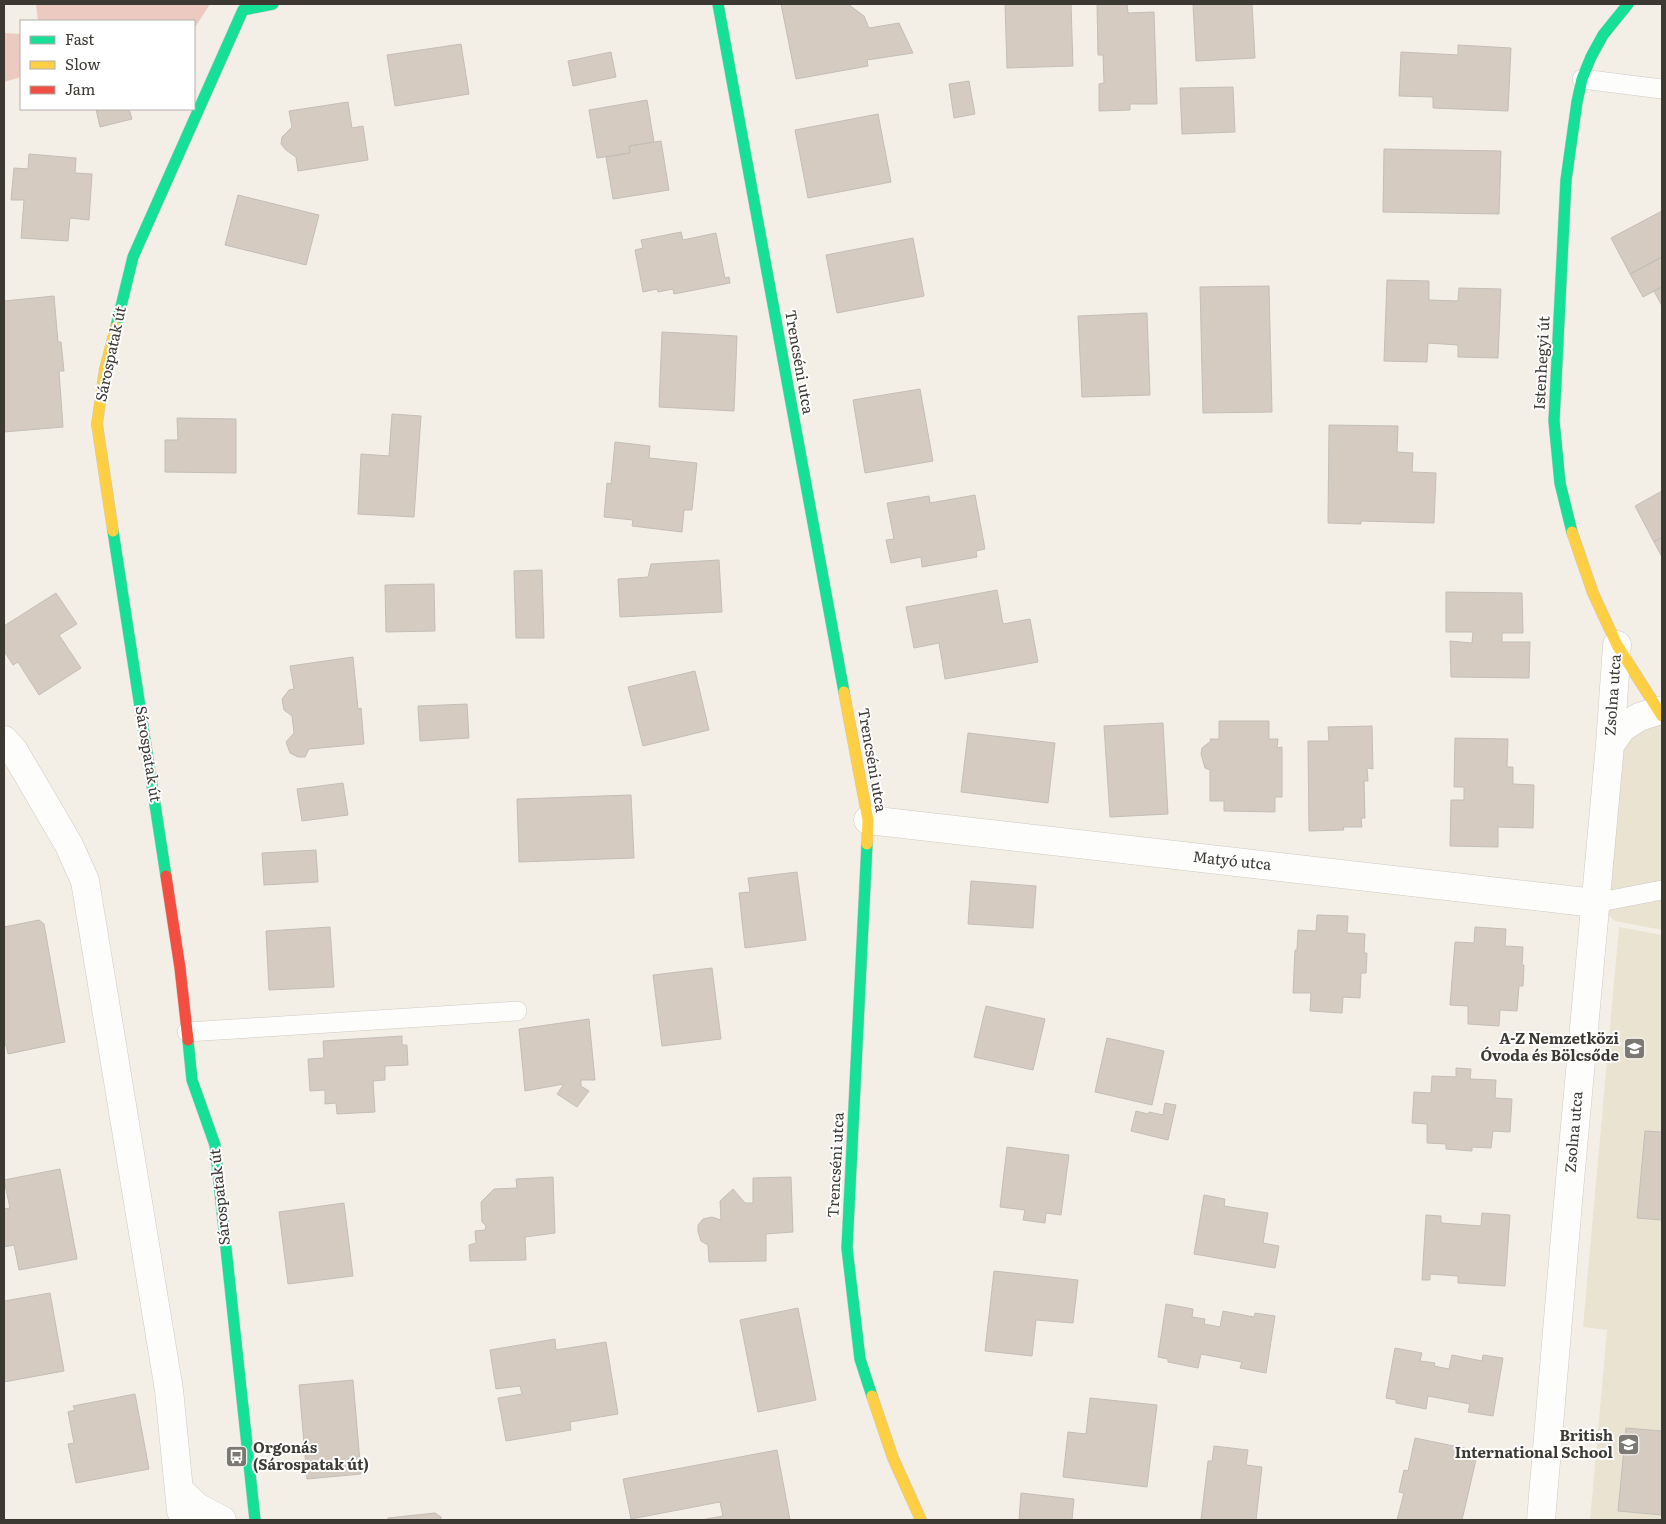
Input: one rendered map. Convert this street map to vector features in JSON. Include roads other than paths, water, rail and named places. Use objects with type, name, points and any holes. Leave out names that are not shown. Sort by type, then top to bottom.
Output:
[{"type":"street","name":"Sárospatak út","points":[[255,1520],[215,1145],[192,1080],[180,968],[97,424],[105,369],[133,257],[243,10],[273,4]]},
{"type":"street","name":"Trencséni utca","points":[[718,4],[868,820],[847,1248],[860,1359],[893,1458],[921,1520]]},
{"type":"street","name":"Istenhegyi út","points":[[1624,5],[1591,56],[1582,80],[1570,141],[1566,180],[1554,421],[1560,483],[1575,543],[1592,593],[1616,645],[1660,714]]},
{"type":"street","name":"Zsolna utca","points":[[1541,1520],[1610,745],[1616,645]]},
{"type":"street","name":"Zsolna utca","points":[[1610,745],[1622,728],[1639,717],[1660,714]]},
{"type":"street","points":[[4,740],[14,751],[69,845],[85,881],[169,1390],[181,1511],[186,1520]]},
{"type":"street","name":"Matyó utca","points":[[868,820],[1595,902]]},
{"type":"street","points":[[179,1490],[197,1507],[222,1520]]},
{"type":"lane","points":[[1582,80],[1662,90]]},
{"type":"lane","points":[[1595,902],[1662,890]]},
{"type":"lane","points":[[187,1032],[517,1011]]},
{"type":"place","name":"A-Z Nemzetközi Óvoda és Bölcsőde","points":[[1635,1048]]},
{"type":"place","name":"British International School","points":[[1629,1445]]},
{"type":"place","name":"Orgonás (Sárospatak út)","points":[[237,1457]]}]
